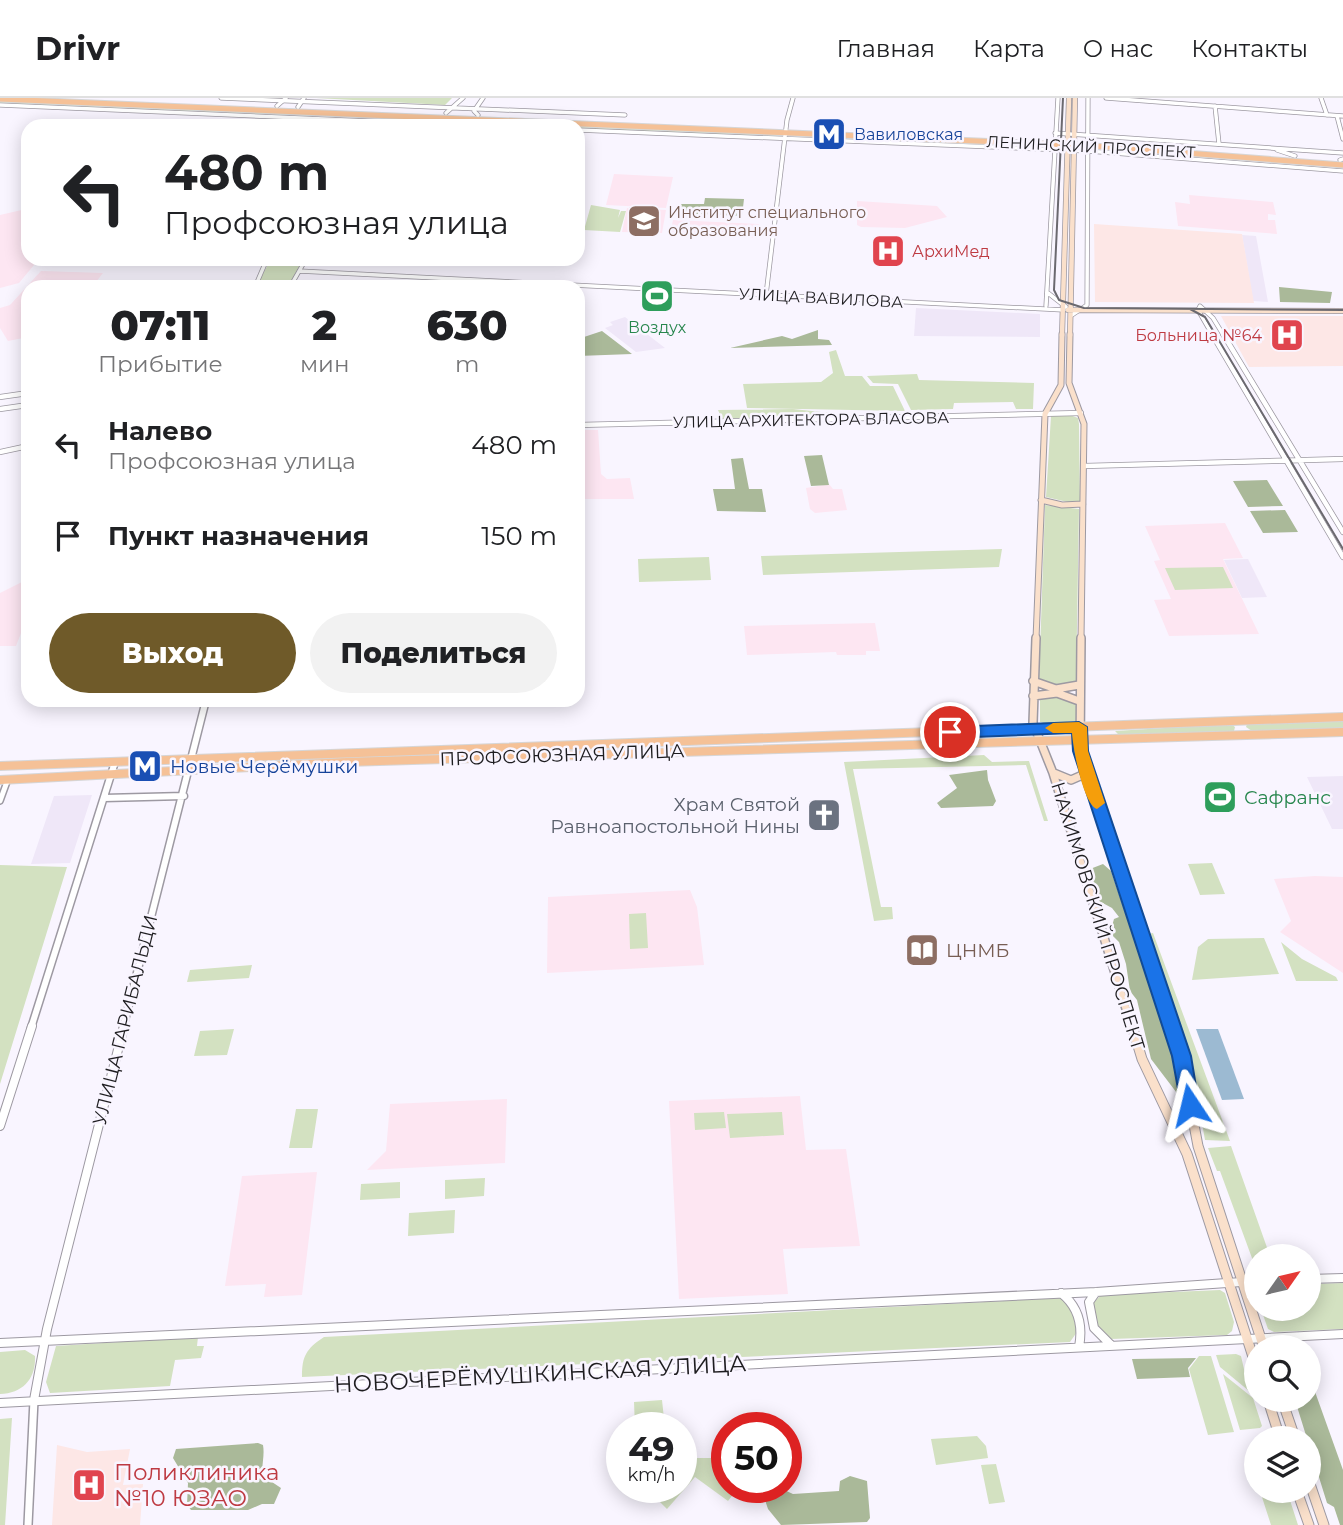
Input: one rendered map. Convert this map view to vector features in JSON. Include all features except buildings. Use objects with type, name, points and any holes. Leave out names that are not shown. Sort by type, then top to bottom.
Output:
[{"type":"main road","name":"ЛЕНИНСКИЙ ПРОСПЕКТ","points":[[92,98],[560,119]]},
{"type":"main road","points":[[1069,98],[1072,310],[1069,383],[1084,424],[1079,727]]},
{"type":"main road","points":[[1035,729],[1033,681],[1045,414],[1061,385],[1067,195],[1075,98]]},
{"type":"main road","name":"ЛЕНИНСКИЙ ПРОСПЕКТ","points":[[0,99],[476,119]]},
{"type":"main road","name":"ЛЕНИНСКИЙ ПРОСПЕКТ","points":[[585,120],[850,135],[1055,141]]},
{"type":"main road","name":"ЛЕНИНСКИЙ ПРОСПЕКТ","points":[[585,123],[1055,141],[1088,146],[1342,161]]},
{"type":"main road","name":"ЛЕНИНСКИЙ ПРОСПЕКТ","points":[[1070,142],[1081,140],[1088,146],[1295,156],[1342,161]]},
{"type":"main road","name":"УЛИЦА ВАВИЛОВА","points":[[1072,310],[1087,305],[1343,309]]},
{"type":"main road","name":"УЛИЦА ВАВИЛОВА","points":[[1064,307],[1072,310],[1343,309]]},
{"type":"main road","points":[[1041,500],[1062,505],[1083,504]]},
{"type":"main road","points":[[1033,681],[1042,687],[1073,689],[1079,685]]},
{"type":"main road","points":[[1033,696],[1041,693],[1071,695],[1079,701]]},
{"type":"main road","name":"ПРОФСОЮЗНАЯ УЛИЦА","points":[[0,766],[1343,717]]},
{"type":"main road","name":"НАХИМОВСКИЙ ПРОСПЕКТ","points":[[1079,727],[1087,773],[1181,1056],[1195,1131],[1260,1335]]},
{"type":"main road","name":"НАХИМОВСКИЙ ПРОСПЕКТ","points":[[1035,729],[1053,773],[1142,1059],[1177,1132],[1246,1335]]},
{"type":"main road","name":"ПРОФСОЮЗНАЯ УЛИЦА","points":[[4,779],[190,769],[1343,732]]},
{"type":"main road","points":[[1053,773],[1064,779],[1079,779],[1087,773]]},
{"type":"main road","points":[[1177,1132],[1190,1138],[1195,1131]]},
{"type":"main road","points":[[1301,1503],[1308,1525]]},
{"type":"main road","points":[[1317,1503],[1324,1525]]},
{"type":"street","points":[[221,98],[625,115]]},
{"type":"street","points":[[446,113],[455,108],[463,98]]},
{"type":"street","points":[[475,109],[483,98]]},
{"type":"street","points":[[766,293],[786,130],[793,98]]},
{"type":"street","points":[[1046,306],[1058,98]]},
{"type":"street","points":[[1081,310],[1087,305],[1088,98]]},
{"type":"street","points":[[1106,98],[1343,116]]},
{"type":"street","points":[[1321,98],[1327,115]]},
{"type":"street","points":[[277,106],[285,99]]},
{"type":"street","points":[[298,107],[303,100]]},
{"type":"street","points":[[0,105],[258,119]]},
{"type":"street","points":[[1215,106],[1219,144]]},
{"type":"street","points":[[475,109],[478,115]]},
{"type":"street","points":[[352,119],[355,114]]},
{"type":"street","points":[[388,119],[391,116]]},
{"type":"street","points":[[1337,116],[1343,139]]},
{"type":"street","points":[[585,130],[882,143],[1070,142],[1088,134],[1343,153]]},
{"type":"street","points":[[1081,140],[1088,134]]},
{"type":"street","points":[[850,135],[882,143]]},
{"type":"street","points":[[1088,146],[1166,157],[1343,171]]},
{"type":"street","points":[[1271,148],[1295,156]]},
{"type":"street","points":[[1143,149],[1166,157]]},
{"type":"street","points":[[1052,194],[1067,195]]},
{"type":"street","points":[[294,280],[302,266]]},
{"type":"street","name":"УЛИЦА ВАВИЛОВА","points":[[300,270],[503,280]]},
{"type":"street","name":"УЛИЦА ВАВИЛОВА","points":[[585,284],[1064,307]]},
{"type":"street","points":[[1048,293],[1064,307]]},
{"type":"street","name":"УЛИЦА ВАВИЛОВА","points":[[1022,307],[1041,310],[1064,307]]},
{"type":"street","points":[[1199,308],[1343,556]]},
{"type":"street","points":[[1041,310],[1055,312],[1063,318]]},
{"type":"street","points":[[1208,310],[1343,531]]},
{"type":"street","points":[[0,397],[21,394]]},
{"type":"street","points":[[0,409],[21,406]]},
{"type":"street","name":"УЛИЦА АРХИТЕКТОРА ВЛАСОВА","points":[[585,425],[1081,413]]},
{"type":"street","points":[[0,452],[21,448]]},
{"type":"street","points":[[1084,466],[1343,459]]},
{"type":"street","name":"УЛИЦА ГАРИБАЛЬДИ","points":[[34,1400],[44,1341],[204,707]]},
{"type":"street","points":[[1251,720],[1243,723],[1243,728],[1258,735]]},
{"type":"street","points":[[1228,721],[1240,729],[1231,736]]},
{"type":"street","points":[[1118,726],[1110,733],[1124,740]]},
{"type":"street","points":[[1001,730],[1010,736],[1004,742]]},
{"type":"street","points":[[0,1126],[115,762]]},
{"type":"street","points":[[0,801],[4,779]]},
{"type":"street","points":[[104,798],[184,796]]},
{"type":"street","points":[[1321,1279],[1343,1278]]},
{"type":"street","points":[[0,1343],[1096,1292],[1242,1282]]},
{"type":"street","points":[[1096,1292],[1089,1302],[1094,1328],[1111,1345]]},
{"type":"street","points":[[1060,1293],[1076,1307],[1082,1329],[1079,1347]]},
{"type":"street","name":"НОВОЧЕРЁМУШКИНСКАЯ УЛИЦА","points":[[1321,1336],[1343,1334]]},
{"type":"street","name":"НОВОЧЕРЁМУШКИНСКАЯ УЛИЦА","points":[[0,1403],[1244,1339]]},
{"type":"street","points":[[28,1525],[34,1400]]},
{"type":"shaded area","points":[[614,174],[673,177],[666,208],[606,205]]},
{"type":"shaded area","points":[[1189,195],[1273,202],[1276,215],[1268,214],[1268,220],[1275,220],[1277,234],[1178,226],[1175,202],[1190,204]]},
{"type":"shaded area","points":[[857,201],[937,206],[947,217],[905,228],[861,227],[857,225]]},
{"type":"shaded area","name":"Институт специального образования","points":[[627,208],[666,210],[662,233],[622,232]]},
{"type":"shaded area","points":[[21,210],[21,266],[33,266],[19,283],[0,288],[0,215]]},
{"type":"shaded area","points":[[673,220],[759,224],[758,238],[670,234]]},
{"type":"shaded area","points":[[1094,224],[1242,234],[1254,303],[1095,302]]},
{"type":"shaded area","points":[[1242,235],[1256,236],[1268,302],[1253,301]]},
{"type":"shaded area","points":[[41,271],[103,273],[98,280],[33,280]]},
{"type":"shaded area","points":[[21,293],[21,338],[8,341],[0,328],[0,308],[10,305]]},
{"type":"shaded area","points":[[916,308],[1040,314],[1040,337],[914,336]]},
{"type":"shaded area","name":"Больница №64","points":[[1221,316],[1343,316],[1343,366],[1249,367]]},
{"type":"shaded area","points":[[625,317],[665,348],[636,352],[605,328],[613,325],[610,322]]},
{"type":"shaded area","points":[[585,430],[598,430],[601,474],[607,479],[630,478],[634,499],[585,499]]},
{"type":"shaded area","points":[[829,484],[833,489],[842,489],[847,510],[815,513],[810,509],[806,488]]},
{"type":"shaded area","points":[[1225,523],[1243,558],[1223,559],[1259,634],[1169,636],[1154,600],[1171,599],[1154,561],[1160,560],[1145,526]]},
{"type":"shaded area","points":[[1248,559],[1267,597],[1242,598],[1224,560]]},
{"type":"shaded area","points":[[21,582],[21,633],[16,646],[0,646],[0,593]]},
{"type":"shaded area","points":[[875,623],[880,651],[866,651],[866,655],[837,655],[836,652],[747,655],[744,626]]},
{"type":"shaded area","points":[[1343,776],[1343,829],[1332,829],[1307,777]]},
{"type":"shaded area","points":[[92,795],[70,863],[31,864],[54,796]]},
{"type":"shaded area","points":[[1343,877],[1343,973],[1280,932],[1291,921],[1274,879]]},
{"type":"shaded area","points":[[690,890],[697,907],[704,965],[547,973],[548,897]]},
{"type":"shaded area","points":[[800,1096],[806,1150],[846,1149],[860,1246],[783,1249],[788,1294],[679,1299],[669,1101]]},
{"type":"shaded area","points":[[507,1099],[505,1163],[367,1170],[386,1151],[390,1104]]},
{"type":"shaded area","points":[[317,1172],[302,1295],[264,1297],[266,1284],[225,1286],[242,1176]]},
{"type":"shaded area","name":"Поликлиника №10 ЮЗАО","points":[[57,1445],[87,1452],[130,1449],[123,1485],[143,1484],[140,1525],[52,1525]]},
{"type":"green space","points":[[316,98],[452,98],[445,105]]},
{"type":"green space","points":[[0,101],[351,116],[351,117],[0,105]]},
{"type":"green space","points":[[585,126],[779,134],[779,138],[585,129]]},
{"type":"green space","points":[[705,198],[744,199],[742,216],[676,213],[677,204],[704,204]]},
{"type":"green space","points":[[591,205],[620,210],[618,218],[621,211],[626,211],[620,232],[585,230]]},
{"type":"green space","points":[[267,266],[299,266],[292,280],[260,280]]},
{"type":"green space","points":[[1279,287],[1332,292],[1330,303],[1280,302]]},
{"type":"green space","points":[[818,330],[818,339],[829,340],[832,345],[730,348],[782,336],[792,339]]},
{"type":"green space","points":[[602,331],[632,354],[585,356],[585,337]]},
{"type":"green space","points":[[836,350],[845,376],[862,376],[870,386],[893,386],[905,411],[747,408],[743,384],[821,382],[833,373],[829,352]]},
{"type":"green space","points":[[917,374],[919,380],[1034,383],[1033,409],[1016,409],[1013,402],[954,403],[953,409],[911,410],[898,384],[873,383],[867,376]]},
{"type":"green space","points":[[793,409],[831,413],[830,416],[722,419],[718,410]]},
{"type":"green space","points":[[1070,415],[1078,418],[1079,424],[1080,501],[1076,504],[1046,497],[1051,416]]},
{"type":"green space","points":[[822,455],[829,485],[811,486],[804,456]]},
{"type":"green space","points":[[743,458],[749,489],[762,489],[766,512],[717,511],[713,489],[735,489],[731,459]]},
{"type":"green space","points":[[1267,480],[1283,506],[1248,507],[1233,481]]},
{"type":"green space","points":[[1045,505],[1079,509],[1076,685],[1044,684],[1039,681]]},
{"type":"green space","points":[[1285,510],[1298,532],[1263,533],[1250,511]]},
{"type":"green space","points":[[1002,549],[999,567],[763,575],[761,556]]},
{"type":"green space","points":[[709,557],[711,580],[639,582],[638,559]]},
{"type":"green space","points":[[1223,567],[1233,588],[1175,590],[1165,568]]},
{"type":"green space","points":[[1040,696],[1070,696],[1076,701],[1076,721],[1047,724],[1040,722]]},
{"type":"green space","points":[[1343,720],[1343,728],[1252,731],[1246,727],[1247,724]]},
{"type":"green space","points":[[1231,724],[1235,727],[1234,731],[1120,736],[1115,731]]},
{"type":"green space","points":[[984,755],[992,762],[1029,761],[1048,821],[1044,821],[1026,765],[853,769],[881,907],[892,907],[893,919],[874,921],[844,762]]},
{"type":"green space","points":[[987,770],[996,801],[993,806],[941,808],[937,803],[957,788],[949,775]]},
{"type":"green space","points":[[1212,863],[1225,894],[1200,895],[1188,864]]},
{"type":"green space","points":[[1103,864],[1111,871],[1173,1054],[1183,1101],[1151,1059],[1137,1000],[1130,991],[1119,942],[1110,933],[1114,919],[1119,917],[1112,908],[1099,901],[1090,869]]},
{"type":"green space","points":[[0,865],[67,867],[0,1084]]},
{"type":"green space","points":[[646,913],[648,948],[630,949],[629,914]]},
{"type":"green space","points":[[1153,933],[1230,1141],[1205,1140],[1190,1056],[1148,934]]},
{"type":"green space","points":[[1264,938],[1279,974],[1192,980],[1198,947],[1208,939]]},
{"type":"green space","points":[[1281,942],[1302,959],[1336,977],[1338,981],[1296,981]]},
{"type":"green space","points":[[252,965],[249,978],[187,982],[190,970]]},
{"type":"green space","points":[[234,1029],[227,1055],[194,1056],[200,1031]]},
{"type":"green space","points":[[296,1109],[318,1109],[312,1148],[289,1148]]},
{"type":"green space","points":[[724,1112],[726,1128],[695,1130],[694,1113]]},
{"type":"green space","points":[[782,1112],[784,1135],[730,1138],[727,1114]]},
{"type":"green space","points":[[1231,1146],[1266,1244],[1247,1244],[1220,1171],[1217,1171],[1208,1148]]},
{"type":"green space","points":[[485,1178],[484,1196],[445,1199],[445,1180]]},
{"type":"green space","points":[[400,1182],[400,1198],[360,1200],[361,1184]]},
{"type":"green space","points":[[455,1210],[454,1233],[408,1236],[409,1213]]},
{"type":"green space","points":[[1343,1283],[1343,1329],[1274,1332],[1268,1329],[1265,1321],[1321,1321],[1321,1284]]},
{"type":"green space","points":[[1220,1290],[1225,1293],[1234,1322],[1232,1331],[1227,1335],[1111,1339],[1097,1325],[1093,1303],[1101,1295]]},
{"type":"green space","points":[[1060,1298],[1071,1307],[1077,1332],[1070,1342],[302,1377],[306,1354],[324,1337]]},
{"type":"green space","points":[[198,1337],[197,1346],[204,1346],[201,1358],[175,1360],[170,1386],[50,1393],[46,1382],[56,1346]]},
{"type":"green space","points":[[25,1350],[35,1356],[30,1378],[21,1388],[0,1394],[0,1352]]},
{"type":"green space","points":[[1216,1355],[1241,1356],[1244,1387],[1220,1367]]},
{"type":"green space","points":[[1199,1356],[1211,1356],[1234,1432],[1208,1435],[1189,1369]]},
{"type":"green space","points":[[1196,1358],[1188,1368],[1190,1377],[1137,1379],[1132,1359]]},
{"type":"green space","points":[[1223,1374],[1244,1391],[1244,1412],[1258,1412],[1262,1426],[1244,1426],[1244,1430],[1240,1430]]},
{"type":"green space","points":[[662,1400],[663,1412],[634,1412],[634,1402]]},
{"type":"green space","points":[[1321,1409],[1343,1470],[1343,1525],[1340,1525],[1334,1507],[1327,1503],[1321,1484],[1321,1426],[1303,1426],[1299,1412],[1321,1412]]},
{"type":"green space","points":[[12,1418],[5,1525],[0,1525],[0,1419]]},
{"type":"green space","points":[[977,1436],[986,1446],[988,1458],[936,1465],[931,1439]]},
{"type":"green space","points":[[258,1443],[263,1445],[263,1476],[281,1488],[274,1504],[262,1504],[248,1510],[191,1510],[187,1505],[188,1483],[173,1458],[176,1449]]},
{"type":"green space","points":[[697,1458],[711,1458],[711,1489],[697,1478]]},
{"type":"green space","points":[[996,1464],[1005,1502],[989,1504],[981,1465]]},
{"type":"green space","points":[[850,1476],[867,1481],[870,1518],[867,1522],[781,1525],[768,1509],[766,1503],[802,1503],[802,1493],[839,1491],[840,1481]]},
{"type":"green space","points":[[661,1503],[672,1503],[667,1509]]},
{"type":"green space","points":[[1264,1503],[1291,1503],[1298,1525],[1271,1525]]},
{"type":"water","points":[[1196,1029],[1218,1029],[1244,1099],[1222,1100]]},
{"type":"tram line","points":[[1063,98],[1054,290],[1059,300],[1084,308],[1343,310]]},
{"type":"tram line","points":[[1190,309],[1205,317],[1343,549]]},
{"type":"slow traffic","points":[[1053,728],[1079,727],[1080,751],[1097,803]]},
{"type":"place","name":"Вавиловская","points":[[829,134]]},
{"type":"place","name":"Институт специального образования","points":[[644,221]]},
{"type":"place","name":"АрхиМед","points":[[888,251]]},
{"type":"place","name":"Воздух","points":[[657,296]]},
{"type":"place","name":"Больница №64","points":[[1287,335]]},
{"type":"place","name":"Новые Черёмушки","points":[[145,766]]},
{"type":"place","name":"Сафранс","points":[[1220,797]]},
{"type":"place","name":"Храм Святой Равноапостольной Нины","points":[[824,815]]},
{"type":"place","name":"ЦНМБ","points":[[922,950]]},
{"type":"place","name":"Поликлиника №10 ЮЗАО","points":[[89,1485]]},
{"type":"route","points":[[950,732],[1079,727],[1080,751],[1181,1056],[1190,1105]]}]
